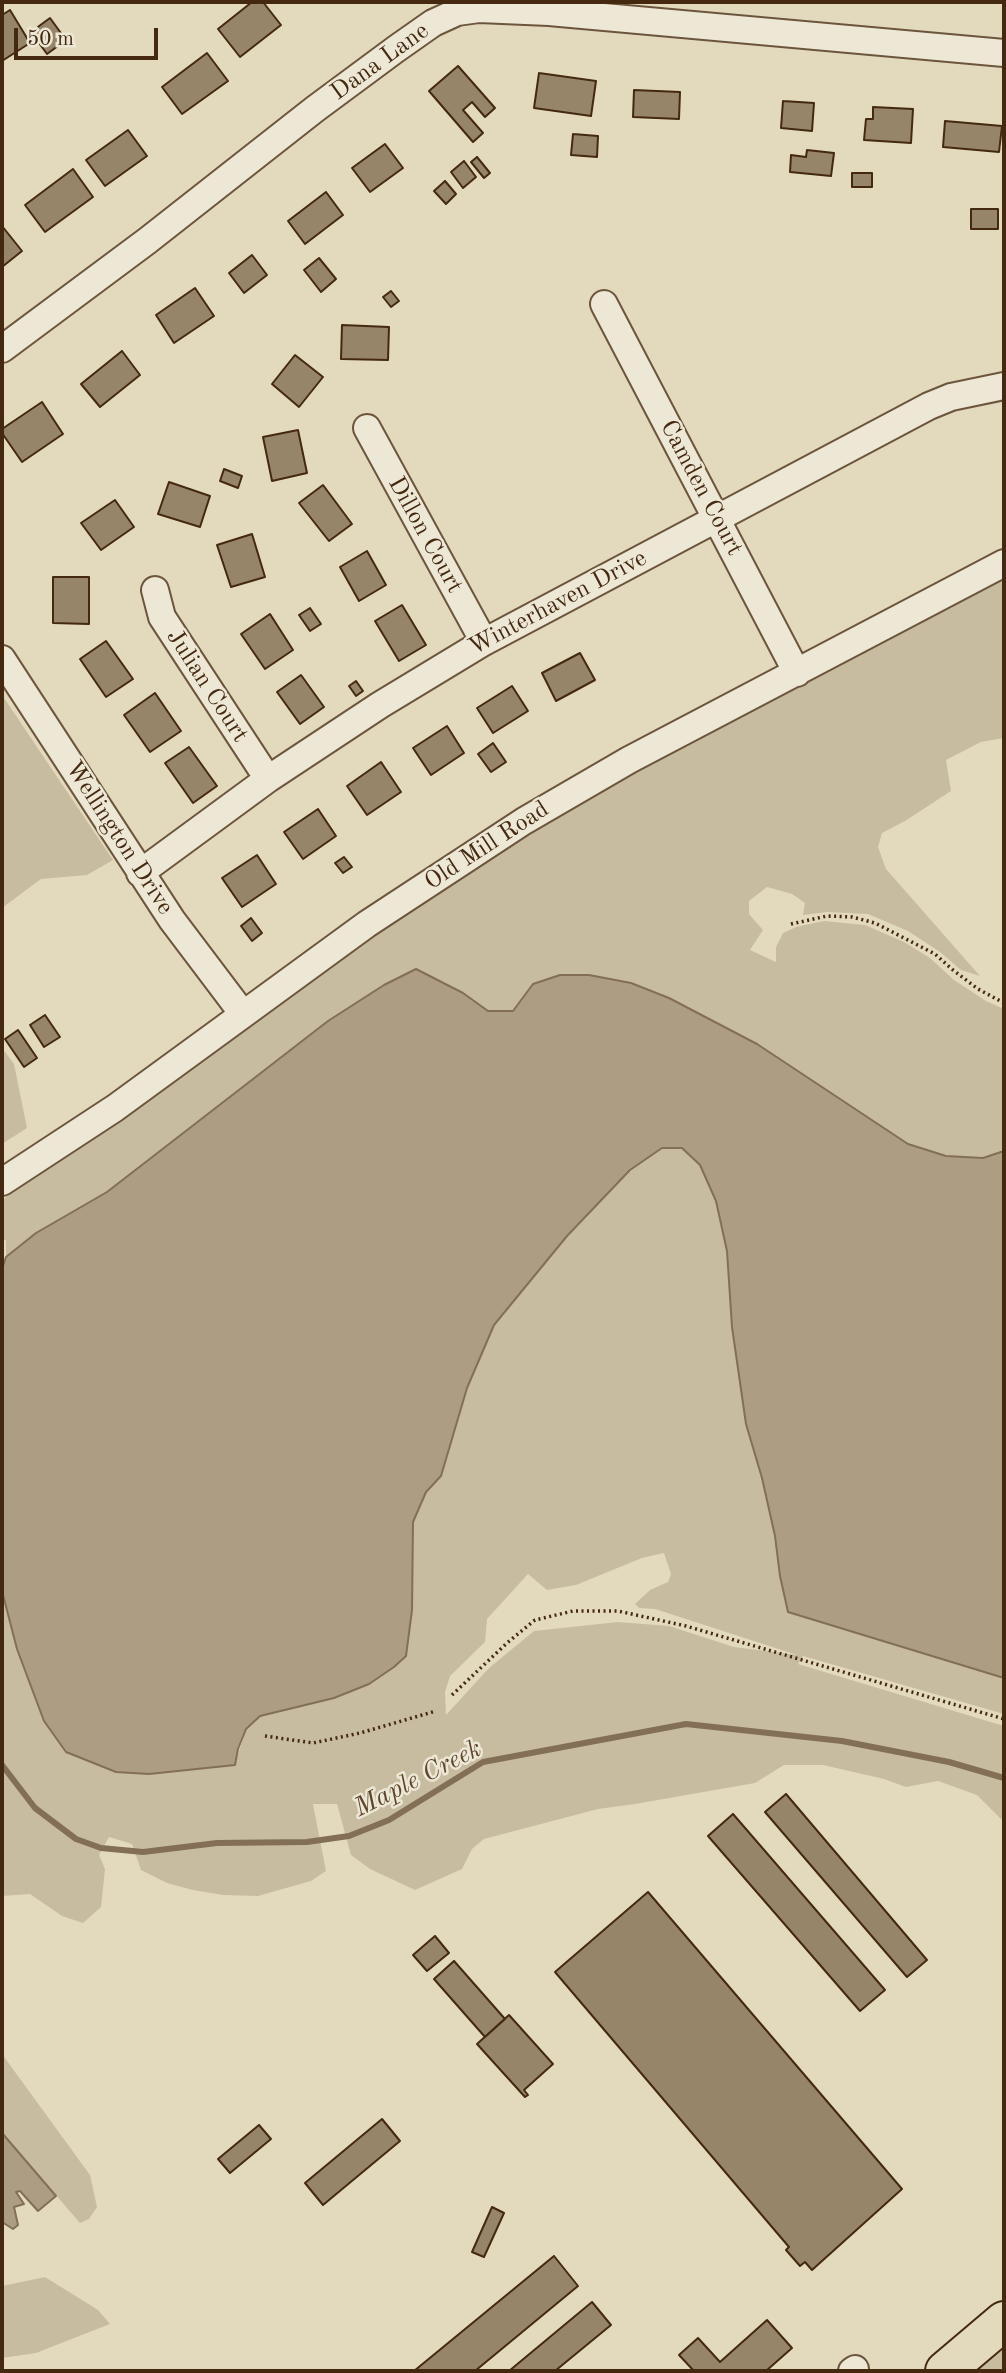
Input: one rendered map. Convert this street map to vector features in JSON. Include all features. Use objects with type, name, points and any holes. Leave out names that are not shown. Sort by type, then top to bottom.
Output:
[{"type":"highway","points":[[945,2371],[1004,2321]]},
{"type":"street","name":"Dana Lane","points":[[2,349],[396,49],[433,23],[457,12],[479,9],[549,12],[1004,53]]},
{"type":"street","name":"Camden Court","points":[[604,304],[797,673]]},
{"type":"street","name":"Winterhaven Drive","points":[[140,873],[268,779],[380,705],[484,642],[929,405],[951,397],[1004,386]]},
{"type":"street","name":"Dillon Court","points":[[367,428],[484,642]]},
{"type":"street","name":"Old Mill Road","points":[[2,1182],[65,1142],[367,924],[524,821],[629,760],[1004,563]]},
{"type":"street","name":"Julian Court","points":[[155,590],[162,617],[268,779]]},
{"type":"street","name":"Wellington Drive","points":[[2,659],[140,873],[243,1014]]},
{"type":"path","points":[[791,924],[827,916],[852,917],[874,923],[935,954],[969,983],[1004,1003]]},
{"type":"path","points":[[452,1695],[535,1620],[573,1611],[618,1611],[687,1626],[1004,1719]]},
{"type":"path","points":[[265,1736],[313,1743],[436,1712]]},
{"type":"shaded area","points":[[1004,575],[1004,738],[981,742],[946,760],[951,791],[882,833],[878,847],[886,869],[980,976],[961,970],[908,931],[868,914],[827,912],[803,915],[805,903],[792,894],[767,887],[749,901],[749,914],[763,930],[750,950],[776,962],[776,947],[783,933],[796,927],[824,921],[865,925],[904,942],[930,958],[954,980],[986,1001],[1004,1009],[1004,1151],[983,1158],[946,1156],[908,1144],[757,1044],[533,984],[513,1011],[488,1011],[463,993],[416,969],[384,985],[328,1021],[107,1193],[36,1233],[6,1257],[6,1240],[2,1240],[2,1202],[10,1192],[432,894],[602,787]]},
{"type":"shaded area","points":[[2,695],[113,860],[87,875],[41,879],[2,908]]},
{"type":"shaded area","points":[[416,969],[463,993],[488,1011],[513,1011],[533,984],[560,975],[589,975],[631,983],[669,998],[757,1044],[908,1144],[946,1156],[983,1158],[1004,1151],[1004,1678],[788,1612],[775,1536],[746,1424],[732,1327],[727,1251],[716,1201],[700,1165],[682,1148],[662,1148],[630,1170],[567,1236],[494,1325],[467,1388],[441,1476],[426,1492],[413,1522],[412,1610],[406,1656],[369,1684],[334,1698],[260,1716],[246,1729],[235,1765],[149,1774],[116,1772],[66,1752],[44,1721],[17,1649],[2,1591],[2,1269],[6,1257],[36,1233],[107,1192],[328,1021],[384,985]]},
{"type":"shaded area","points":[[2,1048],[14,1064],[27,1128],[2,1144]]},
{"type":"shaded area","points":[[662,1148],[682,1148],[701,1165],[716,1201],[727,1251],[732,1327],[746,1424],[775,1536],[788,1612],[1004,1678],[1004,1714],[803,1656],[798,1664],[1004,1726],[1004,1822],[977,1795],[938,1781],[906,1787],[823,1765],[784,1765],[755,1783],[598,1809],[484,1839],[472,1849],[462,1869],[415,1890],[370,1869],[351,1855],[337,1804],[313,1804],[326,1871],[311,1881],[258,1896],[223,1895],[193,1890],[167,1883],[141,1870],[132,1844],[109,1837],[99,1855],[105,1869],[101,1907],[83,1923],[62,1916],[30,1894],[2,1896],[2,1591],[17,1649],[44,1721],[235,1765],[246,1729],[260,1716],[334,1698],[412,1610],[413,1522],[426,1492],[441,1476],[467,1388],[494,1325],[567,1236],[630,1170]],"holes":[[[664,1553],[671,1574],[668,1582],[650,1590],[635,1604],[639,1608],[655,1609],[797,1655],[734,1647],[669,1626],[618,1622],[534,1631],[489,1668],[446,1715],[445,1692],[450,1676],[485,1642],[487,1619],[528,1574],[547,1590],[576,1585],[642,1558]]]},
{"type":"shaded area","points":[[2,2054],[90,2175],[97,2207],[89,2219],[80,2223],[2,2133]]},
{"type":"shaded area","points":[[2,2133],[56,2196],[38,2211],[20,2191],[16,2192],[24,2204],[14,2207],[18,2225],[13,2229],[2,2222]]},
{"type":"shaded area","points":[[45,2277],[98,2310],[110,2324],[36,2353],[2,2358],[2,2286]]},
{"type":"shaded area","points":[[1004,2336],[1004,2371],[964,2371]]},
{"type":"building","points":[[252,2],[263,2],[281,25],[240,57],[218,29]]},
{"type":"building","points":[[10,10],[30,43],[2,61],[2,15]]},
{"type":"building","points":[[50,18],[66,40],[47,54],[31,32]]},
{"type":"building","points":[[207,53],[228,81],[182,114],[162,87]]},
{"type":"building","points":[[458,66],[495,108],[485,117],[472,102],[463,110],[483,133],[473,142],[429,91]]},
{"type":"building","points":[[539,73],[596,81],[591,116],[534,108]]},
{"type":"building","points":[[634,90],[680,92],[679,119],[633,117]]},
{"type":"building","points":[[783,101],[814,103],[812,131],[781,128]]},
{"type":"building","points":[[873,107],[913,109],[911,143],[864,140],[866,119],[873,119]]},
{"type":"building","points":[[945,121],[1002,126],[999,152],[943,147]]},
{"type":"building","points":[[128,130],[147,156],[105,186],[86,160]]},
{"type":"building","points":[[573,134],[598,136],[597,157],[571,155]]},
{"type":"building","points":[[385,144],[403,168],[370,192],[352,168]]},
{"type":"building","points":[[807,150],[834,153],[831,176],[790,172],[791,155],[806,157]]},
{"type":"building","points":[[477,157],[490,173],[484,178],[471,162]]},
{"type":"building","points":[[464,161],[476,177],[463,188],[451,172]]},
{"type":"building","points":[[73,169],[93,197],[45,232],[25,205]]},
{"type":"building","points":[[852,173],[872,173],[872,187],[852,187]]},
{"type":"building","points":[[445,181],[456,194],[446,204],[434,191]]},
{"type":"building","points":[[326,192],[343,215],[305,244],[288,221]]},
{"type":"building","points":[[971,209],[998,209],[998,229],[971,229]]},
{"type":"building","points":[[2,226],[22,251],[2,267]]},
{"type":"building","points":[[252,255],[267,275],[244,293],[229,273]]},
{"type":"building","points":[[319,258],[336,279],[321,292],[304,270]]},
{"type":"building","points":[[195,288],[214,316],[174,343],[156,315]]},
{"type":"building","points":[[391,291],[399,301],[391,307],[383,297]]},
{"type":"building","points":[[342,325],[389,327],[388,360],[341,359]]},
{"type":"building","points":[[122,351],[140,375],[100,407],[81,384]]},
{"type":"building","points":[[295,355],[323,377],[299,407],[272,384]]},
{"type":"building","points":[[42,402],[63,434],[22,462],[2,429]]},
{"type":"building","points":[[298,430],[307,473],[272,481],[263,437]]},
{"type":"building","points":[[224,469],[242,476],[238,488],[220,481]]},
{"type":"building","points":[[169,482],[210,496],[200,527],[158,514]]},
{"type":"building","points":[[323,485],[352,524],[329,541],[299,503]]},
{"type":"building","points":[[115,500],[134,527],[101,550],[81,523]]},
{"type":"building","points":[[252,534],[265,577],[231,587],[217,545]]},
{"type":"building","points":[[367,551],[386,585],[359,601],[340,567]]},
{"type":"building","points":[[53,577],[89,577],[89,624],[53,623]]},
{"type":"building","points":[[402,605],[426,645],[399,661],[375,621]]},
{"type":"building","points":[[310,608],[321,624],[310,631],[299,615]]},
{"type":"building","points":[[270,614],[293,650],[265,669],[241,634]]},
{"type":"building","points":[[106,641],[133,679],[106,697],[80,659]]},
{"type":"building","points":[[580,653],[595,680],[556,701],[542,673]]},
{"type":"building","points":[[301,675],[324,707],[300,724],[277,692]]},
{"type":"building","points":[[356,681],[363,691],[356,696],[349,686]]},
{"type":"building","points":[[512,686],[528,711],[493,733],[477,708]]},
{"type":"building","points":[[155,693],[181,731],[150,752],[124,715]]},
{"type":"building","points":[[447,726],[464,753],[431,775],[413,748]]},
{"type":"building","points":[[493,743],[506,762],[491,772],[478,754]]},
{"type":"building","points":[[189,747],[217,786],[193,803],[165,763]]},
{"type":"building","points":[[381,762],[401,792],[367,815],[347,786]]},
{"type":"building","points":[[318,809],[336,836],[303,859],[284,832]]},
{"type":"building","points":[[257,855],[276,884],[242,907],[222,878]]},
{"type":"building","points":[[344,857],[352,867],[343,873],[335,863]]},
{"type":"building","points":[[251,918],[262,933],[252,941],[241,926]]},
{"type":"building","points":[[45,1015],[60,1037],[44,1047],[30,1025]]},
{"type":"building","points":[[18,1030],[37,1058],[24,1067],[5,1039]]},
{"type":"building","points":[[786,1794],[927,1960],[907,1977],[765,1812]]},
{"type":"building","points":[[733,1814],[885,1990],[860,2011],[708,1836]]},
{"type":"building","points":[[648,1892],[902,2189],[812,2270],[805,2262],[800,2266],[786,2250],[789,2247],[555,1972]]},
{"type":"building","points":[[435,1936],[449,1953],[427,1971],[413,1955]]},
{"type":"building","points":[[454,1961],[505,2019],[485,2037],[434,1979]]},
{"type":"building","points":[[509,2015],[553,2064],[524,2090],[528,2095],[525,2097],[477,2044]]},
{"type":"building","points":[[382,2119],[400,2141],[323,2205],[305,2183]]},
{"type":"building","points":[[259,2125],[271,2139],[230,2173],[218,2159]]},
{"type":"building","points":[[492,2207],[504,2213],[484,2257],[472,2252]]},
{"type":"building","points":[[554,2256],[578,2286],[475,2371],[414,2371]]},
{"type":"building","points":[[592,2302],[611,2325],[555,2371],[509,2371]]},
{"type":"building","points":[[767,2320],[792,2348],[766,2371],[694,2371],[679,2355],[698,2338],[720,2362]]},
{"type":"waterway","name":"Maple Creek","points":[[2,1765],[35,1808],[76,1839],[101,1848],[143,1852],[217,1843],[307,1842],[349,1836],[389,1820],[483,1762],[686,1724],[842,1741],[949,1762],[1004,1778]]}]
